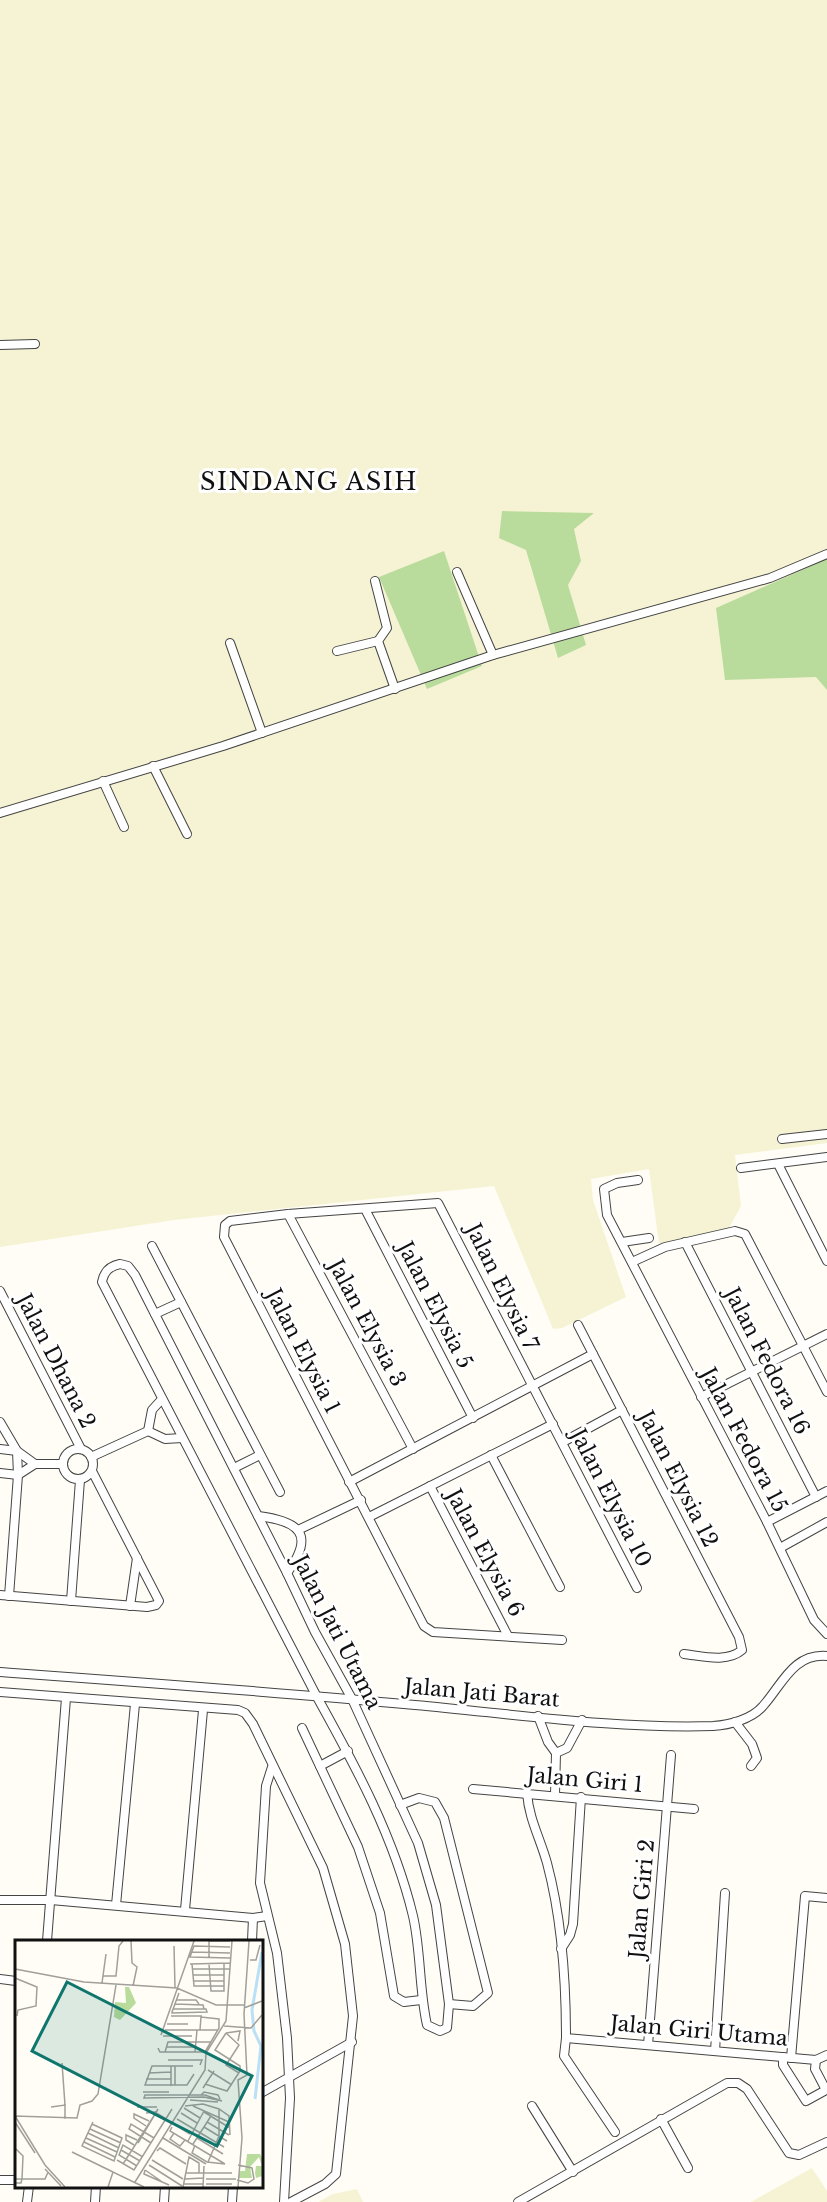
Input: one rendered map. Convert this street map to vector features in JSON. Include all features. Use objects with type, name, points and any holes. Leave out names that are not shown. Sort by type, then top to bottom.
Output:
[{"type":"street","points":[[0,345],[35,344]]},
{"type":"street","points":[[0,813],[262,733],[493,655],[770,578],[827,554]]},
{"type":"street","points":[[457,572],[493,655]]},
{"type":"street","points":[[337,651],[378,641],[387,628],[375,581]]},
{"type":"street","points":[[378,641],[395,689]]},
{"type":"street","points":[[230,644],[262,733]]},
{"type":"street","points":[[153,766],[187,834]]},
{"type":"street","points":[[103,781],[124,827]]},
{"type":"street","points":[[782,1139],[827,1134]]},
{"type":"street","points":[[741,1168],[827,1157]]},
{"type":"street","points":[[778,1164],[827,1261]]},
{"type":"street","name":"Jalan Fedora 15","points":[[638,1180],[617,1183],[604,1189],[607,1215],[767,1522],[814,1620],[826,1633]]},
{"type":"street","name":"Jalan Elysia 7","points":[[365,1209],[438,1203],[553,1424]]},
{"type":"street","points":[[288,1214],[365,1209]]},
{"type":"street","name":"Jalan Elysia 5","points":[[365,1209],[473,1418]]},
{"type":"street","name":"Jalan Elysia 1","points":[[288,1214],[230,1221],[225,1225],[224,1237],[424,1626],[434,1632],[508,1636]]},
{"type":"street","name":"Jalan Elysia 3","points":[[288,1214],[414,1449]]},
{"type":"street","points":[[632,1262],[653,1251],[685,1242],[740,1231],[745,1233],[827,1392]]},
{"type":"street","points":[[622,1242],[649,1238]]},
{"type":"street","name":"Jalan Fedora 16","points":[[685,1242],[816,1497]]},
{"type":"street","points":[[152,1246],[280,1492]]},
{"type":"street","name":"Jalan Jati Utama","points":[[120,1264],[128,1266],[155,1314],[315,1632],[352,1699],[418,1843],[436,1905],[450,2004],[447,2028],[440,2031],[427,2025],[421,2001],[413,1918],[392,1845],[348,1751],[316,1697],[162,1399],[102,1282],[104,1274],[111,1266],[120,1264]]},
{"type":"street","name":"Jalan Dhana 2","points":[[0,1291],[80,1447]]},
{"type":"street","points":[[155,1314],[181,1302]]},
{"type":"street","name":"Jalan Elysia 12","points":[[578,1325],[739,1637],[742,1650],[736,1656],[726,1658],[684,1654]]},
{"type":"street","points":[[701,1397],[827,1335]]},
{"type":"street","points":[[349,1482],[533,1388],[593,1354]]},
{"type":"street","points":[[148,1431],[152,1410],[162,1399]]},
{"type":"street","points":[[563,1442],[622,1410]]},
{"type":"street","points":[[0,1422],[17,1451],[35,1464]]},
{"type":"street","points":[[369,1517],[553,1424]]},
{"type":"street","name":"Jalan Elysia 10","points":[[553,1424],[637,1588]]},
{"type":"street","points":[[91,1457],[148,1431],[165,1439],[182,1438]]},
{"type":"street","points":[[17,1451],[18,1474],[4,1596],[130,1606],[156,1605],[159,1601],[92,1471],[91,1457],[80,1447],[66,1455],[63,1464],[65,1472],[71,1478],[80,1480]]},
{"type":"street","points":[[0,1449],[17,1451]]},
{"type":"street","points":[[234,1468],[260,1455]]},
{"type":"street","points":[[491,1455],[560,1587]]},
{"type":"street","points":[[0,1473],[18,1474],[35,1464],[63,1464]]},
{"type":"street","points":[[71,1601],[80,1480],[92,1471]]},
{"type":"street","name":"Jalan Elysia 6","points":[[430,1486],[508,1636]]},
{"type":"street","points":[[767,1522],[827,1491]]},
{"type":"street","points":[[298,1530],[361,1500]]},
{"type":"street","points":[[258,1516],[281,1519],[295,1525],[298,1530],[301,1548],[287,1573]]},
{"type":"street","points":[[780,1548],[827,1522]]},
{"type":"street","points":[[130,1606],[137,1556]]},
{"type":"street","points":[[508,1636],[562,1640]]},
{"type":"street","name":"Jalan Jati Barat","points":[[0,1672],[352,1699],[656,1726],[717,1726],[735,1722],[763,1707],[784,1677],[805,1660],[827,1656]]},
{"type":"street","points":[[0,1692],[203,1710],[238,1710],[245,1713],[253,1724],[322,1868],[345,1944],[353,2016],[336,2174],[325,2184],[291,2202]]},
{"type":"street","points":[[47,1940],[66,1698]]},
{"type":"street","points":[[116,1905],[135,1704]]},
{"type":"street","points":[[185,1910],[203,1710]]},
{"type":"street","points":[[538,1716],[548,1742],[556,1753],[555,1795]]},
{"type":"street","points":[[556,1753],[567,1748],[582,1720]]},
{"type":"street","points":[[735,1722],[756,1751],[758,1758],[752,1766]]},
{"type":"street","points":[[302,1728],[358,1847],[380,1913],[394,1996],[404,2002],[421,2001]]},
{"type":"street","points":[[320,1766],[348,1751]]},
{"type":"street","name":"Jalan Giri 2","points":[[648,2045],[671,1755]]},
{"type":"street","points":[[272,1767],[266,1786],[260,1882],[277,1953],[289,2076],[290,2098],[284,2202]]},
{"type":"street","name":"Jalan Giri 1","points":[[473,1789],[527,1792],[694,1809]]},
{"type":"street","points":[[527,1792],[528,1814],[547,1863],[561,1949],[566,2038],[564,2056],[615,2132]]},
{"type":"street","points":[[561,1949],[570,1935],[573,1924],[581,1797]]},
{"type":"street","points":[[400,1805],[419,1798],[435,1802],[444,1818],[488,1993],[473,2006],[450,2004]]},
{"type":"street","points":[[715,2051],[725,1893]]},
{"type":"street","points":[[816,2060],[815,2069],[826,2090],[806,2101],[783,2065],[787,2057],[804,1896],[827,1898]]},
{"type":"street","points":[[0,1900],[51,1900],[185,1910],[253,1918],[267,1916]]},
{"type":"street","points":[[252,1940],[253,1918]]},
{"type":"street","points":[[0,1979],[15,1982]]},
{"type":"street","name":"Jalan Giri Utama","points":[[566,2038],[816,2060],[827,2055]]},
{"type":"street","points":[[262,2092],[352,2042]]},
{"type":"street","points":[[518,2202],[727,2083],[738,2084],[747,2089],[789,2153],[799,2155],[827,2142]]},
{"type":"street","points":[[532,2106],[573,2172]]},
{"type":"street","points":[[661,2119],[688,2168]]},
{"type":"street","points":[[27,2202],[29,2187]]},
{"type":"street","points":[[95,2202],[96,2187]]},
{"type":"street","points":[[164,2202],[165,2187]]},
{"type":"street","points":[[232,2202],[233,2187]]},
{"type":"shaded area","points":[[0,0],[827,0],[827,1143],[735,1155],[741,1206],[729,1228],[659,1244],[649,1169],[591,1179],[593,1200],[626,1297],[562,1328],[553,1329],[494,1186],[174,1220],[0,1247]]},
{"type":"shaded area","points":[[812,2168],[827,2191],[827,2202],[751,2202]]},
{"type":"shaded area","points":[[357,2189],[363,2202],[318,2202],[333,2194]]},
{"type":"green space","points":[[502,511],[594,513],[574,529],[581,561],[568,585],[586,645],[558,658],[526,550],[499,538]]},
{"type":"green space","points":[[444,551],[482,666],[427,689],[379,577]]},
{"type":"green space","points":[[827,559],[827,690],[816,677],[725,680],[716,608]]},
{"type":"district","name":"SINDANG ASIH","points":[[309,482]]}]
